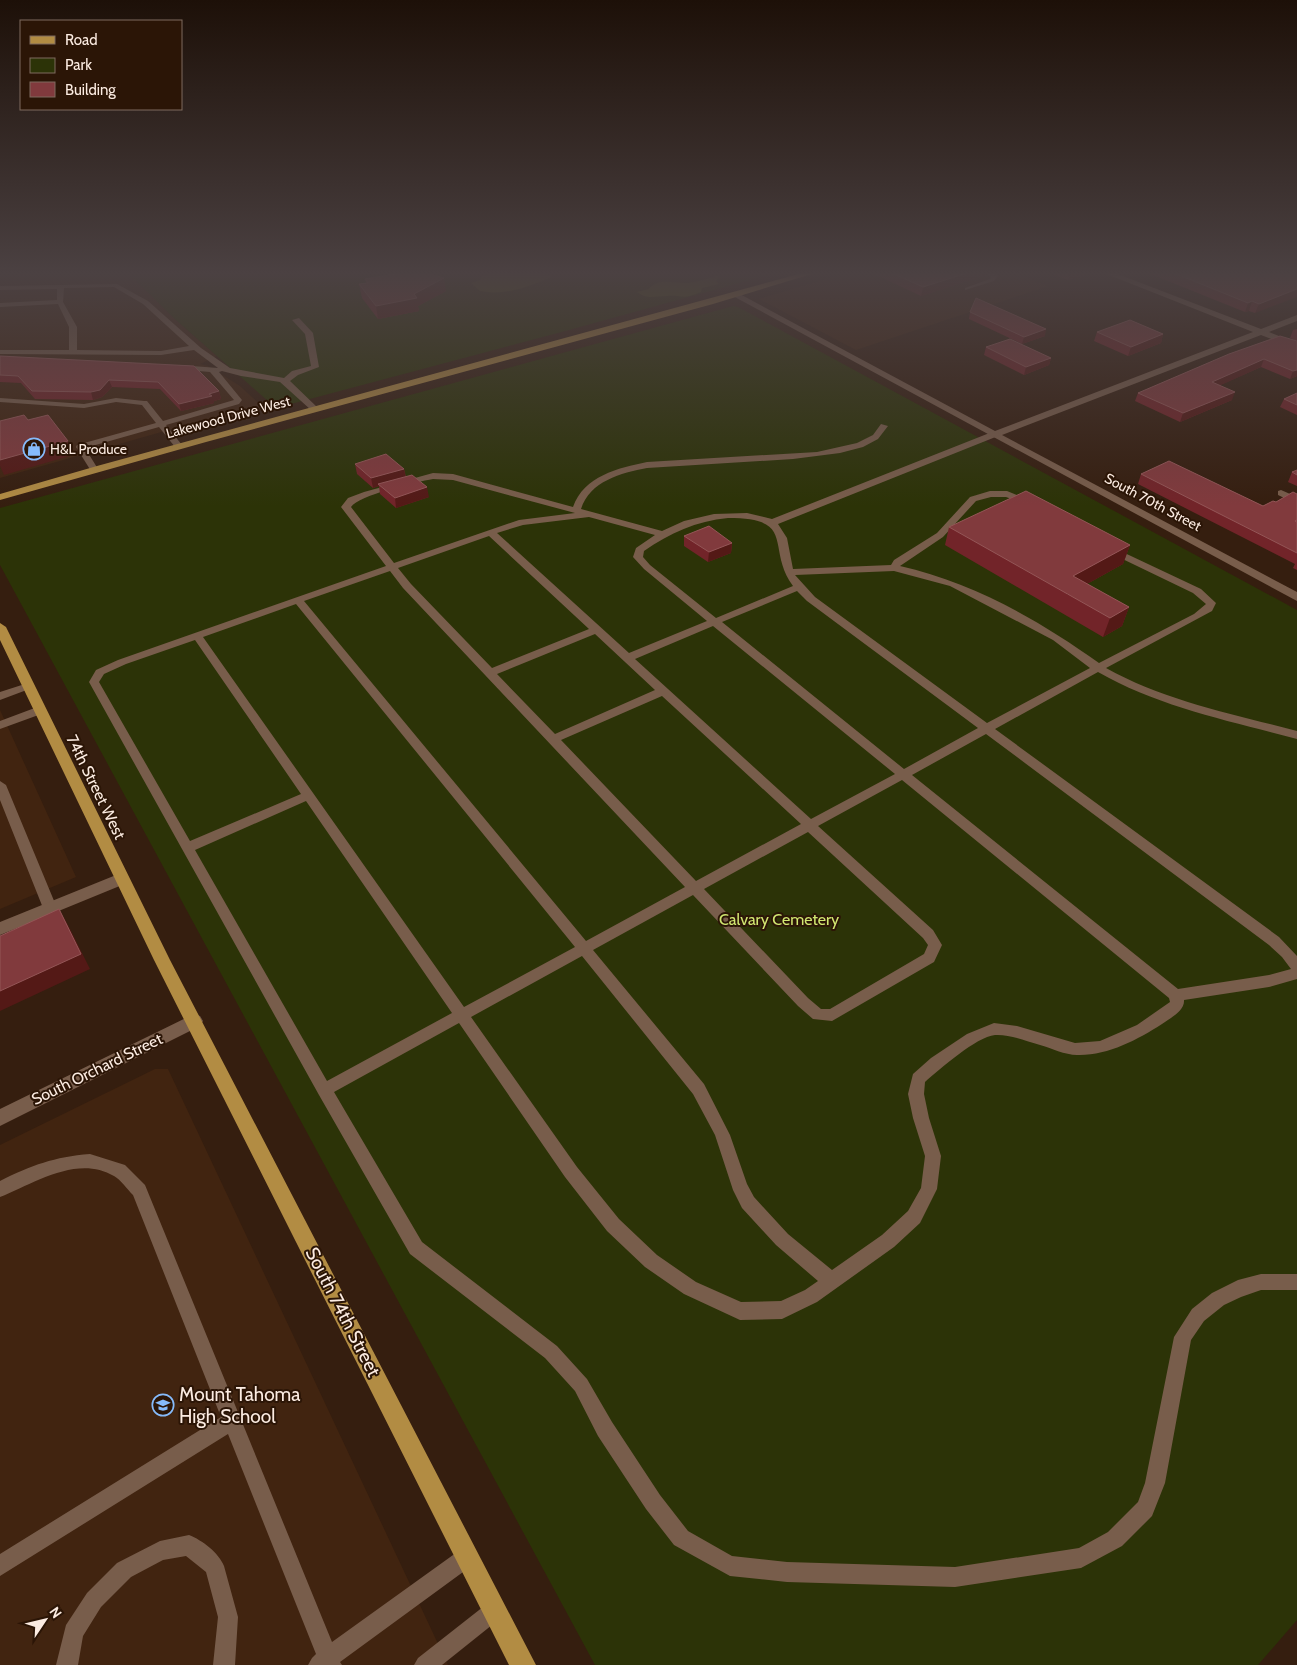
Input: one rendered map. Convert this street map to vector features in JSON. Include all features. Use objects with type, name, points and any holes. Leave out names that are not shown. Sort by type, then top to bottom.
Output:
[{"type":"main road","name":"Lakewood Drive West","points":[[0,497],[178,445],[535,351]]},
{"type":"main road","name":"74th Street West","points":[[0,627],[162,960]]},
{"type":"main road","name":"South 74th Street","points":[[162,960],[523,1665]]},
{"type":"street","name":"South 70th Street","points":[[839,351],[1297,597]]},
{"type":"street","points":[[995,434],[1212,351]]},
{"type":"street","points":[[0,929],[121,879]]},
{"type":"street","name":"South Orchard Street","points":[[0,1118],[194,1021]]},
{"type":"lane","points":[[0,352],[161,353],[174,351]]},
{"type":"lane","points":[[200,351],[229,371]]},
{"type":"lane","points":[[286,381],[289,376],[314,367],[312,351]]},
{"type":"lane","points":[[0,360],[30,361]]},
{"type":"lane","points":[[169,366],[229,371],[248,376],[286,381],[314,408]]},
{"type":"lane","points":[[94,469],[80,446],[236,402],[238,400],[236,396],[212,369]]},
{"type":"lane","points":[[0,400],[84,406],[116,400],[144,403],[178,445]]},
{"type":"lane","points":[[583,512],[583,493],[594,484],[630,468],[647,465],[831,453],[862,444],[882,431],[884,426]]},
{"type":"lane","points":[[771,523],[995,434]]},
{"type":"lane","points":[[490,532],[928,934],[935,946],[929,958],[832,1015],[818,1014],[803,1002],[694,888],[407,586],[346,506],[351,500],[433,476],[452,477],[662,534]]},
{"type":"lane","points":[[894,568],[897,562],[940,535],[973,499],[990,494],[1007,494],[1039,507]]},
{"type":"lane","points":[[1281,494],[1297,501]]},
{"type":"lane","points":[[583,512],[522,522],[490,532],[112,666],[100,672],[94,682],[186,848],[416,1248],[551,1352],[581,1385],[605,1429],[653,1502],[680,1538],[730,1566],[787,1572],[955,1578],[1081,1558],[1115,1539],[1145,1509],[1155,1483],[1183,1337],[1198,1315],[1218,1299],[1238,1289],[1261,1282],[1297,1282]]},
{"type":"lane","points":[[198,636],[571,1172],[613,1225],[651,1261],[690,1288],[740,1311],[782,1310],[811,1296],[888,1241],[914,1217],[929,1189],[933,1156],[921,1118],[916,1094],[918,1079],[936,1063],[972,1038],[994,1029],[1017,1032],[1075,1049],[1102,1047],[1142,1029],[1167,1013],[1177,1004],[1176,995],[647,568],[638,557],[639,550],[662,534],[693,520],[717,516],[750,516],[762,518],[771,523],[778,529],[782,538],[789,572],[799,587],[811,599],[1274,941],[1297,967]]},
{"type":"lane","points":[[324,1090],[584,947],[988,730],[1098,668],[1198,616],[1208,609],[1211,604],[1197,591],[1102,546]]},
{"type":"lane","points":[[789,572],[894,568],[946,582],[978,596],[1057,638],[1098,668],[1116,678],[1181,704],[1297,735]]},
{"type":"lane","points":[[627,658],[799,587]]},
{"type":"lane","points":[[298,600],[694,1082],[707,1102],[725,1142],[742,1191],[762,1219],[789,1246],[832,1281]]},
{"type":"lane","points":[[490,673],[596,630]]},
{"type":"lane","points":[[0,696],[28,686]]},
{"type":"lane","points":[[553,739],[663,691]]},
{"type":"lane","points":[[0,725],[40,710]]},
{"type":"lane","points":[[0,785],[50,908]]},
{"type":"lane","points":[[186,848],[309,796]]},
{"type":"lane","points":[[1176,995],[1269,981],[1297,974]]},
{"type":"lane","points":[[0,1189],[30,1174],[60,1164],[90,1161],[119,1170],[139,1190],[232,1421],[326,1663],[468,1557]]},
{"type":"lane","points":[[0,1566],[232,1421]]},
{"type":"lane","points":[[66,1665],[73,1632],[94,1600],[124,1570],[160,1550],[189,1545],[214,1566],[228,1617],[224,1665]]},
{"type":"lane","points":[[425,1665],[495,1610]]},
{"type":"shaded area","points":[[0,351],[211,351],[217,356],[200,364],[208,366],[240,386],[265,409],[230,418],[179,427],[0,478]]},
{"type":"shaded area","points":[[0,710],[76,877],[0,909]]},
{"type":"shaded area","name":"Mount Tahoma High School","points":[[155,1069],[168,1069],[448,1665],[0,1665],[0,1145]]},
{"type":"green space","points":[[211,351],[491,351],[276,408]]},
{"type":"green space","name":"Calvary Cemetery","points":[[571,351],[819,351],[1297,610],[1297,1620],[1258,1665],[595,1665],[0,565],[0,508]]},
{"type":"building","points":[[993,351],[1035,351],[1051,358],[1026,367]]},
{"type":"building","points":[[1238,351],[1297,351],[1297,370],[1293,371],[1264,359],[1212,382],[1235,392],[1183,413],[1138,393]]},
{"type":"building","points":[[0,356],[194,366],[219,391],[209,394],[212,396],[179,404],[158,382],[109,380],[100,390],[91,392],[32,391],[18,376],[0,375]]},
{"type":"building","points":[[1297,393],[1297,405],[1284,399]]},
{"type":"building","points":[[24,415],[28,420],[48,415],[68,441],[0,460],[0,421]]},
{"type":"building","points":[[386,454],[404,469],[371,478],[355,464]]},
{"type":"building","points":[[1169,461],[1263,506],[1273,501],[1276,502],[1293,492],[1297,494],[1297,520],[1295,521],[1297,522],[1297,553],[1141,474]]},
{"type":"building","points":[[412,475],[427,487],[395,498],[378,484]]},
{"type":"building","points":[[1026,491],[1130,545],[1073,576],[1129,607],[1110,618],[949,527]]},
{"type":"building","points":[[709,526],[732,543],[709,552],[684,536]]},
{"type":"building","points":[[59,909],[81,954],[0,991],[0,936]]},
{"type":"place","name":"H&L Produce","points":[[34,449]]},
{"type":"place","name":"Mount Tahoma High School","points":[[163,1405]]}]
